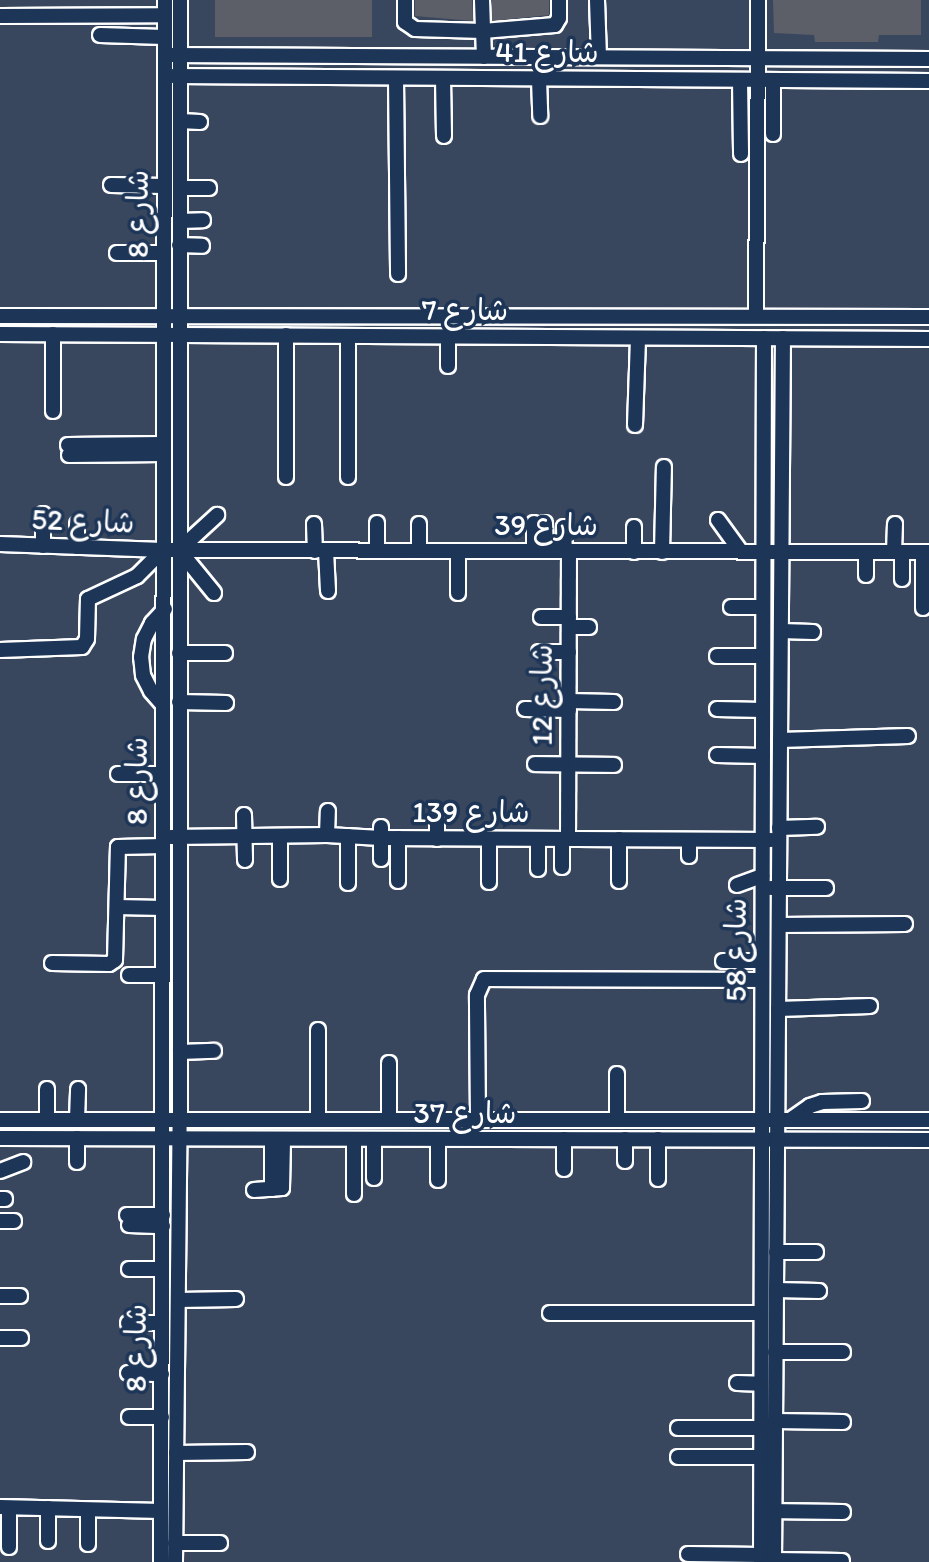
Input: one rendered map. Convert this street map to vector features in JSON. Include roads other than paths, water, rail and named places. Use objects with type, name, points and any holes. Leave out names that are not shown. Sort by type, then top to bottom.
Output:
[{"type":"street","name":"شارع 8","points":[[161,1562],[165,609],[164,0]]},
{"type":"street","name":"شارع 8","points":[[175,1562],[180,1139],[180,0]]},
{"type":"street","points":[[405,0],[405,22],[415,29],[483,31],[555,25],[559,18],[559,0]]},
{"type":"street","points":[[482,0],[484,57]]},
{"type":"street","points":[[597,0],[600,57]]},
{"type":"street","points":[[756,316],[755,80],[758,58],[758,0]]},
{"type":"street","points":[[0,16],[164,15]]},
{"type":"street","points":[[100,35],[164,37]]},
{"type":"street","name":"شارع 41","points":[[164,55],[929,59]]},
{"type":"street","name":"شارع 41","points":[[164,76],[929,81]]},
{"type":"street","points":[[396,78],[398,275]]},
{"type":"street","points":[[443,78],[444,136]]},
{"type":"street","points":[[539,79],[540,116]]},
{"type":"street","points":[[740,80],[741,153]]},
{"type":"street","points":[[772,80],[773,134]]},
{"type":"street","points":[[180,121],[200,122]]},
{"type":"street","points":[[111,185],[164,187]]},
{"type":"street","points":[[180,188],[209,188]]},
{"type":"street","points":[[180,221],[203,220]]},
{"type":"street","points":[[179,245],[202,246]]},
{"type":"street","points":[[117,253],[164,253]]},
{"type":"street","name":"شارع 7","points":[[0,316],[929,317]]},
{"type":"street","name":"شارع 7","points":[[0,334],[929,339]]},
{"type":"street","points":[[53,334],[53,411]]},
{"type":"street","points":[[286,335],[286,477]]},
{"type":"street","points":[[348,336],[348,477]]},
{"type":"street","points":[[448,337],[448,366]]},
{"type":"street","points":[[635,425],[638,338]]},
{"type":"street","name":"شارع 58","points":[[764,338],[761,1457],[767,1511]]},
{"type":"street","name":"شارع 58","points":[[767,1560],[767,1511],[775,1421],[777,1140],[784,1120],[778,1009],[783,338]]},
{"type":"street","points":[[68,449],[164,449]]},
{"type":"street","points":[[662,552],[664,467]]},
{"type":"street","points":[[43,514],[43,546]]},
{"type":"street","points":[[214,593],[179,550],[217,515]]},
{"type":"street","points":[[718,520],[741,552]]},
{"type":"street","points":[[377,523],[377,551]]},
{"type":"street","points":[[540,523],[540,551]]},
{"type":"street","points":[[77,524],[78,547]]},
{"type":"street","points":[[314,524],[328,591]]},
{"type":"street","points":[[419,524],[419,551]]},
{"type":"street","points":[[895,524],[902,579]]},
{"type":"street","name":"شارع 12","points":[[562,867],[569,760],[569,622],[564,527]]},
{"type":"street","points":[[634,527],[634,551]]},
{"type":"street","name":"شارع 52","points":[[0,544],[163,550]]},
{"type":"street","points":[[0,650],[82,648],[87,639],[87,604],[92,595],[123,585],[138,576],[163,550]]},
{"type":"street","name":"شارع 39","points":[[163,550],[926,552]]},
{"type":"street","points":[[458,551],[458,593]]},
{"type":"street","points":[[866,552],[866,575]]},
{"type":"street","points":[[923,608],[926,552]]},
{"type":"street","points":[[731,607],[763,607]]},
{"type":"street","points":[[163,705],[147,683],[141,657],[144,639],[152,623],[165,609]]},
{"type":"street","points":[[541,617],[589,627]]},
{"type":"street","points":[[781,631],[813,632]]},
{"type":"street","points":[[539,652],[569,652]]},
{"type":"street","points":[[179,653],[225,653]]},
{"type":"street","points":[[717,656],[763,656]]},
{"type":"street","points":[[179,702],[226,703]]},
{"type":"street","points":[[525,709],[614,702]]},
{"type":"street","points":[[717,709],[763,710]]},
{"type":"street","points":[[780,740],[908,736]]},
{"type":"street","points":[[535,764],[569,760],[614,761]]},
{"type":"street","points":[[717,760],[763,760]]},
{"type":"street","points":[[118,774],[163,775]]},
{"type":"street","points":[[327,835],[328,811]]},
{"type":"street","points":[[244,815],[245,860]]},
{"type":"street","points":[[437,818],[437,839]]},
{"type":"street","name":"شارع 139","points":[[117,907],[118,851],[163,846],[179,837],[348,836],[381,833],[398,838],[437,839],[762,840],[817,827]]},
{"type":"street","points":[[381,833],[381,859]]},
{"type":"street","points":[[280,836],[280,879]]},
{"type":"street","points":[[348,836],[348,883]]},
{"type":"street","points":[[398,838],[398,881]]},
{"type":"street","points":[[489,839],[489,883]]},
{"type":"street","points":[[538,839],[538,869]]},
{"type":"street","points":[[619,839],[619,881]]},
{"type":"street","points":[[690,840],[690,856]]},
{"type":"street","points":[[737,886],[762,882],[779,888],[826,888]]},
{"type":"street","points":[[52,964],[110,964],[115,960],[117,907],[163,908]]},
{"type":"street","points":[[779,925],[905,925]]},
{"type":"street","points":[[723,961],[762,961]]},
{"type":"street","points":[[129,975],[163,975]]},
{"type":"street","points":[[478,1120],[477,995],[478,986],[484,979],[762,980]]},
{"type":"street","points":[[778,1009],[870,1006]]},
{"type":"street","points":[[318,1030],[318,1119]]},
{"type":"street","points":[[180,1052],[214,1051]]},
{"type":"street","points":[[389,1063],[389,1120]]},
{"type":"street","points":[[617,1074],[617,1120]]},
{"type":"street","points":[[47,1089],[47,1120]]},
{"type":"street","points":[[77,1120],[78,1089]]},
{"type":"street","points":[[784,1120],[822,1102],[862,1101]]},
{"type":"street","name":"شارع 37","points":[[0,1120],[929,1120]]},
{"type":"street","name":"شارع 37","points":[[0,1138],[929,1140]]},
{"type":"street","points":[[77,1138],[77,1162]]},
{"type":"street","points":[[254,1190],[277,1189],[277,1139]]},
{"type":"street","points":[[354,1139],[354,1194]]},
{"type":"street","points":[[374,1139],[374,1178]]},
{"type":"street","points":[[438,1139],[438,1180]]},
{"type":"street","points":[[564,1139],[564,1169]]},
{"type":"street","points":[[625,1139],[625,1161]]},
{"type":"street","points":[[658,1139],[658,1179]]},
{"type":"street","points":[[0,1171],[23,1162]]},
{"type":"street","points":[[128,1220],[163,1220]]},
{"type":"street","points":[[776,1252],[816,1252]]},
{"type":"street","points":[[129,1269],[162,1269]]},
{"type":"street","points":[[776,1290],[819,1290]]},
{"type":"street","points":[[0,1296],[20,1296]]},
{"type":"street","points":[[178,1300],[236,1299]]},
{"type":"street","points":[[550,1313],[761,1313]]},
{"type":"street","points":[[128,1323],[162,1323]]},
{"type":"street","points":[[0,1338],[21,1338]]},
{"type":"street","points":[[775,1352],[843,1352]]},
{"type":"street","points":[[128,1373],[162,1374]]},
{"type":"street","points":[[737,1383],[761,1384]]},
{"type":"street","points":[[129,1417],[162,1417]]},
{"type":"street","points":[[775,1421],[843,1422]]},
{"type":"street","points":[[678,1428],[761,1428]]},
{"type":"street","points":[[176,1453],[247,1452]]},
{"type":"street","points":[[678,1457],[761,1457]]},
{"type":"street","points":[[9,1547],[4,1508],[161,1511]]},
{"type":"street","points":[[48,1508],[48,1541]]},
{"type":"street","points":[[88,1510],[88,1544]]},
{"type":"street","points":[[767,1511],[843,1512]]},
{"type":"street","points":[[176,1543],[220,1543]]},
{"type":"street","points":[[688,1554],[767,1560],[842,1561]]}]
